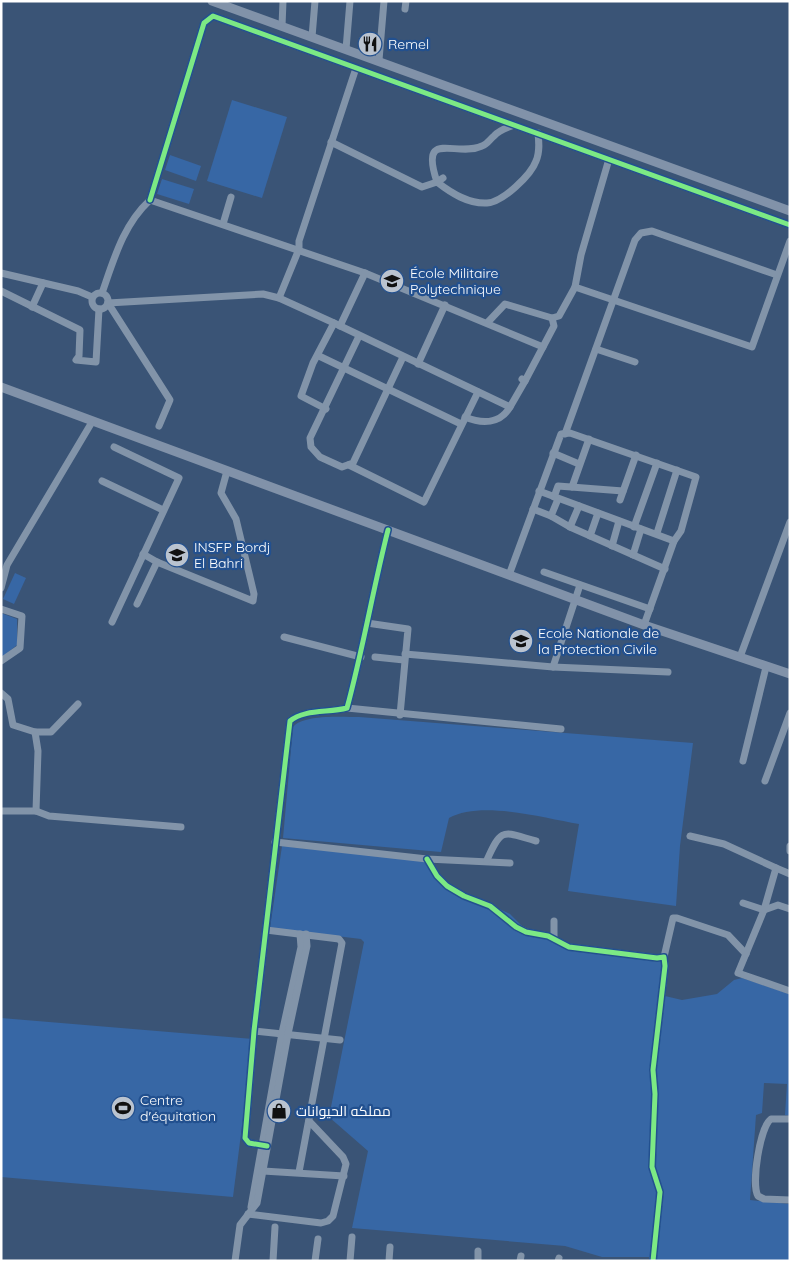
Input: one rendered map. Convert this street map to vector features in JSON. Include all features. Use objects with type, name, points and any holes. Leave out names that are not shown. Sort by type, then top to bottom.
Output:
[{"type":"main road","points":[[212,1],[379,60],[574,134],[790,211]]},
{"type":"main road","points":[[1,388],[575,600],[790,674]]},
{"type":"street","points":[[282,26],[283,1]]},
{"type":"street","points":[[312,37],[315,1]]},
{"type":"street","points":[[346,49],[350,1]]},
{"type":"street","points":[[379,60],[384,1]]},
{"type":"street","points":[[102,293],[126,229],[132,218],[150,200],[204,23],[213,16],[790,225]]},
{"type":"street","points":[[279,298],[299,249],[299,241],[356,68]]},
{"type":"street","points":[[514,125],[501,130],[482,146],[473,149],[440,148],[434,151],[431,158],[440,180],[461,198],[488,203],[498,200],[512,190],[536,161],[539,144],[538,133]]},
{"type":"street","points":[[331,142],[422,186],[440,180]]},
{"type":"street","points":[[488,322],[505,304],[552,318],[559,316],[575,287],[580,255],[609,159]]},
{"type":"street","points":[[223,224],[231,197]]},
{"type":"street","points":[[150,200],[299,249],[365,273],[488,322],[543,347]]},
{"type":"street","points":[[565,434],[635,240],[646,231],[652,231],[778,275]]},
{"type":"street","points":[[575,287],[752,347],[790,241]]},
{"type":"street","points":[[1,273],[78,291],[92,297]]},
{"type":"street","points":[[326,409],[300,396],[313,363],[337,325],[365,273]]},
{"type":"street","points":[[32,307],[43,283]]},
{"type":"street","points":[[1,291],[80,330],[79,356],[76,360],[96,362],[99,309]]},
{"type":"street","points":[[92,297],[96,293],[102,293],[107,296],[108,303],[170,400],[159,426]]},
{"type":"street","points":[[99,309],[104,308],[108,303],[263,294],[279,298],[510,407]]},
{"type":"street","points":[[92,297],[93,305],[99,309]]},
{"type":"street","points":[[418,364],[445,305]]},
{"type":"street","points":[[465,417],[478,422],[492,421],[504,417],[554,326],[552,318]]},
{"type":"street","points":[[359,336],[326,409],[310,438],[311,447],[320,457],[339,466],[349,465],[424,502],[478,392]]},
{"type":"street","points":[[596,349],[635,362]]},
{"type":"street","points":[[319,356],[461,424]]},
{"type":"street","points":[[349,465],[355,459],[403,358]]},
{"type":"street","points":[[1,588],[7,565],[92,422]]},
{"type":"street","points":[[509,575],[561,434],[589,439],[696,477],[681,531],[674,541],[644,625]]},
{"type":"street","points":[[572,486],[589,439]]},
{"type":"street","points":[[112,622],[179,478],[114,447]]},
{"type":"street","points":[[553,453],[579,464]]},
{"type":"street","points":[[620,500],[636,455]]},
{"type":"street","points":[[633,555],[638,528],[658,463]]},
{"type":"street","points":[[657,533],[677,470]]},
{"type":"street","points":[[143,554],[157,562],[253,601],[254,594],[236,519],[221,493],[226,471]]},
{"type":"street","points":[[102,481],[163,510]]},
{"type":"street","points":[[551,516],[558,486],[623,491]]},
{"type":"street","points":[[539,491],[638,528],[657,533],[674,541]]},
{"type":"street","points":[[570,527],[579,506]]},
{"type":"street","points":[[533,509],[665,569]]},
{"type":"street","points":[[590,536],[598,513]]},
{"type":"street","points":[[612,546],[620,521]]},
{"type":"street","points":[[740,657],[790,522]]},
{"type":"street","points":[[347,708],[361,657],[366,623],[388,530]]},
{"type":"street","points":[[137,604],[157,562]]},
{"type":"street","points":[[544,572],[650,609]]},
{"type":"street","points":[[553,667],[580,585]]},
{"type":"street","points":[[1,609],[22,616],[20,648],[1,661]]},
{"type":"street","points":[[366,623],[408,629],[400,714]]},
{"type":"street","points":[[284,637],[361,657]]},
{"type":"street","points":[[375,657],[405,657],[553,667],[668,672]]},
{"type":"street","points":[[743,761],[766,667]]},
{"type":"street","points":[[1,693],[8,700],[13,724],[34,732],[51,732],[78,704]]},
{"type":"street","points":[[264,1145],[249,1143],[245,1140],[254,1030],[290,721],[298,714],[336,711],[347,708],[560,730]]},
{"type":"street","points":[[765,781],[790,713]]},
{"type":"street","points":[[34,732],[38,751],[36,811]]},
{"type":"street","points":[[1,811],[36,811],[49,816],[180,827]]},
{"type":"street","points":[[487,860],[498,837],[501,835],[509,834],[536,841]]},
{"type":"street","points":[[690,836],[724,844],[790,874]]},
{"type":"street","points":[[275,842],[427,859],[487,860],[510,863]]},
{"type":"street","points":[[790,846],[790,851]]},
{"type":"street","points":[[427,859],[437,876],[447,886],[464,896],[490,906],[516,927],[554,939],[569,947],[657,958],[664,957]]},
{"type":"street","points":[[776,868],[764,910],[738,973],[790,991]]},
{"type":"street","points":[[743,903],[764,910],[778,905],[790,910]]},
{"type":"street","points":[[653,1261],[660,1192],[652,1167],[655,1094],[653,1070],[665,966],[664,957],[673,918],[728,935],[746,954]]},
{"type":"street","points":[[554,921],[554,939]]},
{"type":"street","points":[[266,930],[339,939],[342,943],[299,1172]]},
{"type":"street","points":[[248,1214],[264,1145],[303,934]]},
{"type":"street","points":[[254,1030],[340,1040]]},
{"type":"street","points":[[790,1119],[771,1119],[764,1128],[755,1185],[758,1196],[764,1199],[790,1200]]},
{"type":"street","points":[[248,1214],[325,1222],[333,1216],[346,1164],[343,1157],[309,1121]]},
{"type":"street","points":[[234,1261],[239,1228],[256,1206],[263,1171],[264,1145]]},
{"type":"street","points":[[263,1171],[344,1176]]},
{"type":"street","points":[[273,1261],[275,1227]]},
{"type":"street","points":[[350,1261],[352,1236]]},
{"type":"street","points":[[315,1261],[318,1239]]},
{"type":"street","points":[[389,1261],[390,1247]]},
{"type":"street","points":[[478,1251],[478,1261]]},
{"type":"shaded area","points":[[232,100],[287,117],[262,198],[207,181]]},
{"type":"shaded area","points":[[170,155],[201,166],[196,181],[165,170]]},
{"type":"shaded area","points":[[162,179],[194,189],[189,204],[157,194]]},
{"type":"shaded area","points":[[15,573],[26,578],[14,604],[3,599]]},
{"type":"shaded area","points":[[1,613],[17,619],[17,645],[1,658]]},
{"type":"shaded area","points":[[359,717],[693,743],[680,846],[676,906],[568,891],[579,824],[530,815],[495,810],[478,810],[449,818],[441,852],[283,838],[293,727],[305,720],[314,718]]},
{"type":"shaded area","points":[[282,846],[426,861],[444,883],[510,914],[522,926],[556,943],[659,960],[664,965],[657,1015],[665,996],[682,1000],[717,994],[734,980],[742,978],[790,994],[790,1116],[785,1115],[787,1084],[764,1083],[762,1113],[756,1115],[750,1200],[790,1204],[790,1261],[649,1261],[649,1257],[602,1257],[565,1246],[352,1228],[368,1151],[329,1117],[364,942],[361,939],[270,928]]},
{"type":"shaded area","name":"Centre d'équitation","points":[[1,1018],[253,1039],[233,1197],[1,1177]]},
{"type":"cycle path","points":[[150,200],[204,23],[213,16],[790,225]]},
{"type":"cycle path","points":[[267,1146],[249,1143],[245,1138],[254,1031],[290,721],[309,713],[347,708],[388,530]]},
{"type":"cycle path","points":[[427,859],[437,876],[447,886],[464,896],[490,906],[516,927],[526,932],[548,936],[569,947],[657,958],[664,957],[665,966],[653,1070],[655,1094],[652,1167],[660,1192],[653,1261]]},
{"type":"place","name":"Remel","points":[[370,44]]},
{"type":"place","name":"École Militaire Polytechnique","points":[[392,281]]},
{"type":"place","name":"INSFP Bordj El Bahri","points":[[177,555]]},
{"type":"place","name":"Ecole Nationale de la Protection Civile","points":[[521,641]]},
{"type":"place","name":"Centre d'équitation","points":[[123,1108]]},
{"type":"place","name":"مملكه الحيوانات","points":[[279,1111]]}]
